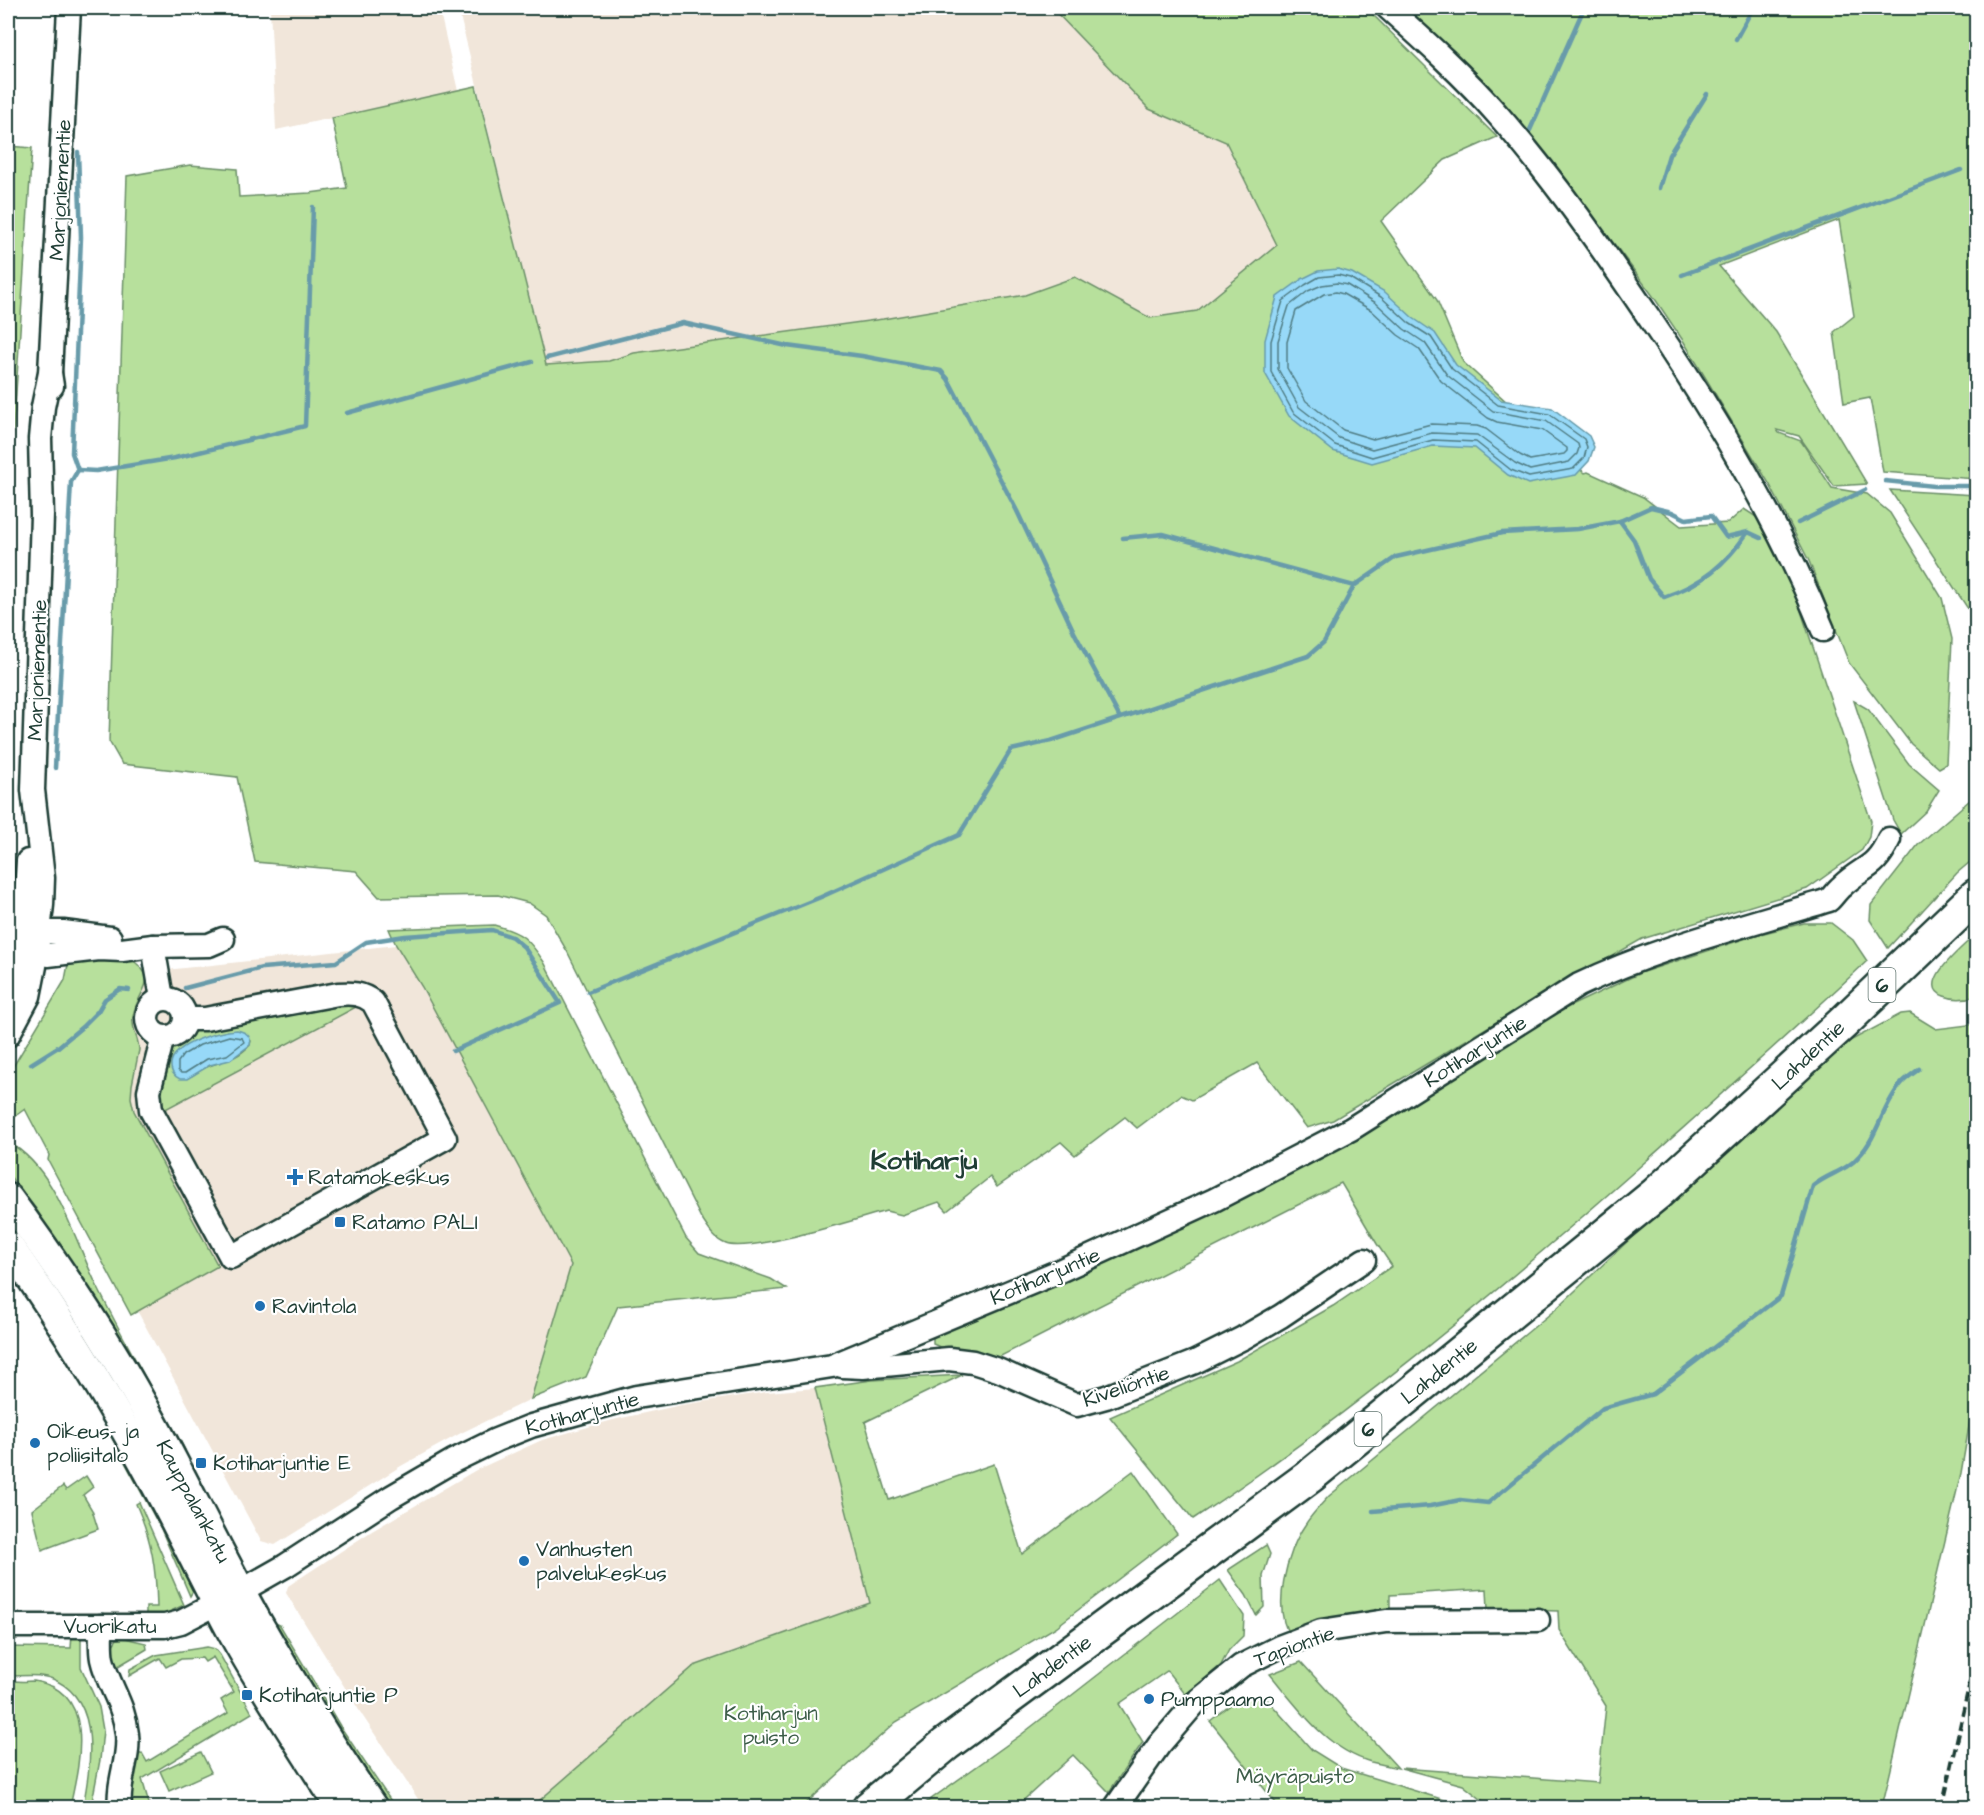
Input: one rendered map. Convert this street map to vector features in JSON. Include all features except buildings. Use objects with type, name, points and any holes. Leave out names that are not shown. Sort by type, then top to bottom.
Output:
[{"type":"highway","name":"Lahdentie","points":[[868,1808],[946,1744],[1319,1469],[1656,1194],[1844,1022],[1977,896]]},
{"type":"main road","name":"Kauppalankatu","points":[[8,1198],[74,1290],[113,1354],[187,1487],[264,1687],[340,1808]]},
{"type":"main road","name":"Kauppalankatu","points":[[8,1245],[54,1313],[115,1412],[158,1489],[229,1597],[303,1698],[373,1808]]},
{"type":"street","name":"Marjoniementie","points":[[8,995],[21,940],[43,878],[33,790],[42,515],[40,439],[43,407],[50,373],[69,8]]},
{"type":"street","points":[[1388,8],[1441,56],[1498,115],[1615,267],[1702,396],[1762,502],[1805,585],[1824,630]]},
{"type":"street","name":"Kotiharjuntie","points":[[229,1597],[411,1485],[480,1448],[531,1426],[636,1397],[832,1366],[1055,1273],[1215,1200],[1351,1129],[1579,986],[1615,968],[1654,953],[1829,900],[1843,885],[1874,864],[1889,839]]},
{"type":"street","points":[[21,940],[63,932],[126,939],[153,946],[208,945],[223,939]]},
{"type":"street","name":"Marjoniementie","points":[[8,1035],[29,996],[21,940]]},
{"type":"street","points":[[153,946],[162,998]]},
{"type":"street","points":[[163,1037],[149,1091],[152,1110],[231,1257],[445,1138],[373,1002],[365,996],[355,993],[338,994],[205,1019],[185,1019]]},
{"type":"street","points":[[162,998],[175,1000],[180,1004],[184,1010],[185,1019],[182,1029],[177,1034],[163,1037],[153,1033],[146,1016],[151,1004],[162,998]]},
{"type":"street","name":"Kiveliöntie","points":[[832,1366],[864,1366],[949,1359],[973,1362],[998,1370],[1077,1405],[1106,1397],[1195,1362],[1244,1338],[1364,1260]]},
{"type":"street","name":"Vuorikatu","points":[[8,1626],[165,1626],[181,1622],[229,1597]]},
{"type":"street","name":"Tapiontie","points":[[1115,1808],[1159,1745],[1195,1703],[1241,1666],[1279,1647],[1321,1631],[1386,1621],[1538,1620]]},
{"type":"street","points":[[101,1626],[103,1662],[123,1709],[128,1737],[120,1785],[120,1808]]},
{"type":"shaded area","points":[[270,8],[439,8],[458,91],[276,130]]},
{"type":"shaded area","points":[[458,8],[1099,8],[1226,142],[1277,245],[1197,311],[1150,318],[1075,277],[893,341],[546,365]]},
{"type":"shaded area","name":"Ratamokeskus","points":[[396,945],[422,987],[571,1265],[531,1399],[461,1433],[401,1466],[275,1545],[261,1541],[18,1089],[101,977]]},
{"type":"shaded area","points":[[815,1388],[870,1603],[694,1666],[532,1807],[424,1808],[362,1715],[286,1593],[288,1586],[372,1531],[476,1470],[542,1440],[613,1420],[681,1405],[767,1392]]},
{"type":"green space","points":[[1052,8],[1366,8],[1497,137],[1445,160],[1381,221],[1437,300],[1463,362],[1585,473],[1588,472],[1643,497],[1681,526],[1728,523],[1744,509],[1761,520],[1787,569],[1871,821],[1869,837],[1862,850],[1807,889],[1642,939],[1493,1024],[1333,1120],[1307,1128],[1257,1063],[1192,1100],[1181,1095],[1137,1128],[1125,1117],[1075,1155],[1061,1142],[997,1187],[990,1177],[947,1211],[939,1202],[902,1215],[886,1211],[780,1240],[757,1244],[726,1244],[715,1237],[701,1218],[567,951],[546,915],[529,903],[498,895],[379,897],[356,871],[255,862],[237,777],[122,764],[109,741],[127,176],[190,165],[237,169],[239,197],[310,193],[347,188],[332,118],[476,86],[546,365],[609,361],[634,353],[883,319],[1025,295],[1075,277],[1150,318],[1197,311],[1277,245],[1226,142],[1149,109]]},
{"type":"green space","points":[[1409,8],[1976,8],[1976,479],[1883,472],[1870,398],[1844,403],[1834,332],[1854,316],[1839,220],[1719,266],[1776,332],[1867,484],[1834,486],[1799,436],[1777,430],[1779,433],[1801,441],[1832,488],[1867,494],[1890,513],[1942,598],[1952,639],[1946,764],[1939,768],[1911,744],[1849,663],[1809,561],[1770,485],[1684,342],[1653,296],[1615,245],[1485,88],[1424,29]]},
{"type":"green space","points":[[8,146],[32,148],[8,514]]},
{"type":"green space","points":[[1890,490],[1976,495],[1976,621]]},
{"type":"green space","points":[[1854,701],[1868,709],[1909,764],[1939,790],[1926,811],[1901,834],[1893,820]]},
{"type":"green space","points":[[1976,707],[1976,857],[1957,873],[1888,948],[1870,920],[1871,905],[1918,845],[1970,800]]},
{"type":"green space","points":[[1804,923],[1831,923],[1853,940],[1867,961],[1645,1162],[1481,1303],[1311,1436],[1193,1519],[1110,1417],[1237,1361],[1333,1306],[1392,1266],[1341,1183],[997,1358],[974,1350],[949,1351],[933,1344],[933,1337],[938,1333],[1235,1198],[1422,1097],[1535,1023],[1640,973],[1756,935]]},
{"type":"green space","points":[[494,925],[524,937],[544,962],[686,1238],[699,1253],[771,1279],[787,1289],[618,1306],[586,1377],[531,1399],[571,1265],[389,929]]},
{"type":"green space","points":[[1976,934],[1976,996],[1960,999],[1944,996],[1936,991],[1935,983],[1938,974]]},
{"type":"green space","points":[[69,959],[131,959],[145,974],[145,987],[133,1017],[139,1050],[132,1085],[131,1098],[134,1111],[218,1266],[131,1315],[48,1160],[49,1155],[25,1109],[8,1121],[8,1075],[65,980]]},
{"type":"green space","points":[[331,1002],[354,1004],[356,1007],[162,1111],[157,1098],[171,1046],[193,1030]],"holes":[[[227,1031],[251,1041],[243,1052],[192,1076],[220,1034]]]},
{"type":"green space","points":[[1910,1013],[1936,1029],[1976,1024],[1976,1385],[1961,1473],[1882,1807],[1491,1807],[1463,1785],[1401,1768],[1598,1783],[1606,1706],[1559,1630],[1558,1611],[1488,1609],[1487,1589],[1390,1595],[1390,1611],[1291,1637],[1285,1626],[1282,1612],[1284,1581],[1292,1550],[1308,1521],[1329,1496],[1556,1309],[1649,1221],[1846,1043],[1901,1014]]},
{"type":"green space","points":[[8,1142],[25,1154],[52,1187],[108,1309],[185,1450],[183,1451],[36,1209],[8,1174]]},
{"type":"green space","name":"Kotiharjun puisto","points":[[962,1375],[865,1422],[889,1500],[994,1464],[1022,1554],[1133,1471],[1177,1534],[1056,1627],[896,1722],[802,1807],[532,1807],[694,1666],[870,1603],[815,1388],[872,1380]]},
{"type":"green space","points":[[79,1377],[194,1581],[190,1596],[161,1529]]},
{"type":"green space","points":[[86,1476],[93,1487],[83,1495],[92,1510],[98,1529],[42,1550],[32,1510],[63,1486],[66,1490]]},
{"type":"green space","points":[[139,1502],[184,1605],[158,1617],[146,1615],[146,1607],[157,1607],[154,1567],[149,1542],[136,1504]]},
{"type":"green space","points":[[1266,1545],[1270,1554],[1263,1576],[1264,1607],[1256,1615],[1246,1595],[1228,1570]]},
{"type":"green space","points":[[1220,1580],[1244,1616],[1243,1636],[1229,1650],[1221,1665],[1186,1695],[1167,1671],[1119,1704],[1143,1742],[1109,1792],[1073,1755],[1016,1807],[920,1807],[1022,1734]]},
{"type":"green space","points":[[273,1622],[280,1625],[340,1726],[395,1807],[385,1807],[363,1777]]},
{"type":"green space","points":[[72,1634],[81,1636],[81,1667],[99,1707],[103,1730],[91,1807],[83,1807],[90,1756],[90,1738],[81,1705],[71,1691],[51,1678],[8,1676],[8,1647],[71,1648]]},
{"type":"green space","points":[[124,1638],[146,1643],[147,1649],[115,1668],[111,1648],[117,1639]]},
{"type":"green space","points":[[207,1647],[215,1649],[220,1655],[252,1713],[142,1779],[150,1807],[129,1807],[128,1796],[137,1756],[142,1753],[147,1762],[228,1713],[221,1700],[234,1692],[213,1657],[205,1662],[202,1658],[181,1659],[166,1667],[160,1658],[129,1676],[130,1669],[156,1655]]},
{"type":"green space","points":[[1301,1662],[1398,1768],[1371,1762],[1340,1748],[1302,1713],[1270,1674]]},
{"type":"green space","points":[[15,1681],[34,1681],[54,1688],[68,1699],[76,1714],[79,1751],[70,1807],[8,1807],[8,1684]]},
{"type":"green space","name":"Mäyräpuisto","points":[[1242,1696],[1264,1696],[1312,1750],[1341,1768],[1451,1802],[1460,1807],[1279,1807],[1210,1721]]},
{"type":"green space","points":[[201,1752],[211,1772],[169,1791],[160,1771]]},
{"type":"water","points":[[1338,269],[1352,273],[1385,292],[1413,318],[1435,333],[1456,365],[1501,400],[1552,408],[1589,436],[1594,447],[1589,461],[1576,475],[1528,484],[1508,475],[1475,448],[1433,446],[1372,463],[1333,451],[1289,416],[1265,373],[1265,340],[1277,297],[1302,279],[1318,271]]},
{"type":"water","points":[[237,1030],[247,1034],[250,1045],[230,1060],[210,1065],[187,1079],[180,1079],[173,1073],[171,1064],[174,1057],[188,1044],[209,1036]]},
{"type":"waterway","points":[[1530,130],[1584,8]]},
{"type":"waterway","points":[[1736,39],[1753,8]]},
{"type":"waterway","points":[[1659,188],[1669,155],[1707,94]]},
{"type":"waterway","points":[[55,768],[71,482],[78,470],[72,453],[81,237],[78,152]]},
{"type":"waterway","points":[[1682,275],[1961,170]]},
{"type":"waterway","points":[[78,470],[96,471],[175,458],[305,426],[313,207]]},
{"type":"waterway","points":[[547,358],[683,323],[787,346],[862,356],[941,371],[948,379],[1017,511],[1074,632],[1120,718]]},
{"type":"waterway","points":[[347,413],[532,362]]},
{"type":"waterway","points":[[1885,481],[1934,486],[1976,486]]},
{"type":"waterway","points":[[1798,523],[1865,490]]},
{"type":"waterway","points":[[588,992],[821,897],[959,835],[1011,750],[1051,741],[1308,656],[1324,642],[1354,586],[1396,557],[1502,533],[1578,529],[1620,521],[1651,507],[1672,512],[1686,519],[1711,516],[1726,537],[1748,532]]},
{"type":"waterway","points":[[1620,521],[1634,540],[1649,579],[1664,597],[1690,586],[1712,572],[1731,554],[1748,532],[1761,538]]},
{"type":"waterway","points":[[1123,538],[1163,534],[1354,586]]},
{"type":"waterway","points":[[185,988],[262,968],[336,962],[366,942],[405,936],[492,930],[512,937],[524,947],[560,1003],[453,1051]]},
{"type":"waterway","points":[[31,1064],[58,1047],[82,1027],[98,1011],[105,999],[120,989],[129,990]]},
{"type":"waterway","points":[[1373,1511],[1430,1506],[1460,1500],[1488,1503],[1603,1408],[1653,1394],[1781,1296],[1813,1186],[1849,1165],[1859,1156],[1866,1148],[1895,1092],[1919,1069]]},
{"type":"railway","points":[[1942,1808],[1976,1656]]},
{"type":"place","name":"Ratamokeskus","points":[[295,1177]]},
{"type":"place","name":"Ratamo PALI","points":[[340,1222]]},
{"type":"place","name":"Ravintola","points":[[260,1306]]},
{"type":"place","name":"Oikeus- ja poliisitalo","points":[[35,1443]]},
{"type":"place","name":"Kotiharjuntie E","points":[[201,1463]]},
{"type":"place","name":"Vanhusten palvelukeskus","points":[[524,1561]]},
{"type":"place","name":"Kotiharjuntie P","points":[[247,1695]]},
{"type":"place","name":"Pumppaamo","points":[[1149,1699]]},
{"type":"district","name":"Kotiharju","points":[[924,1160]]}]
